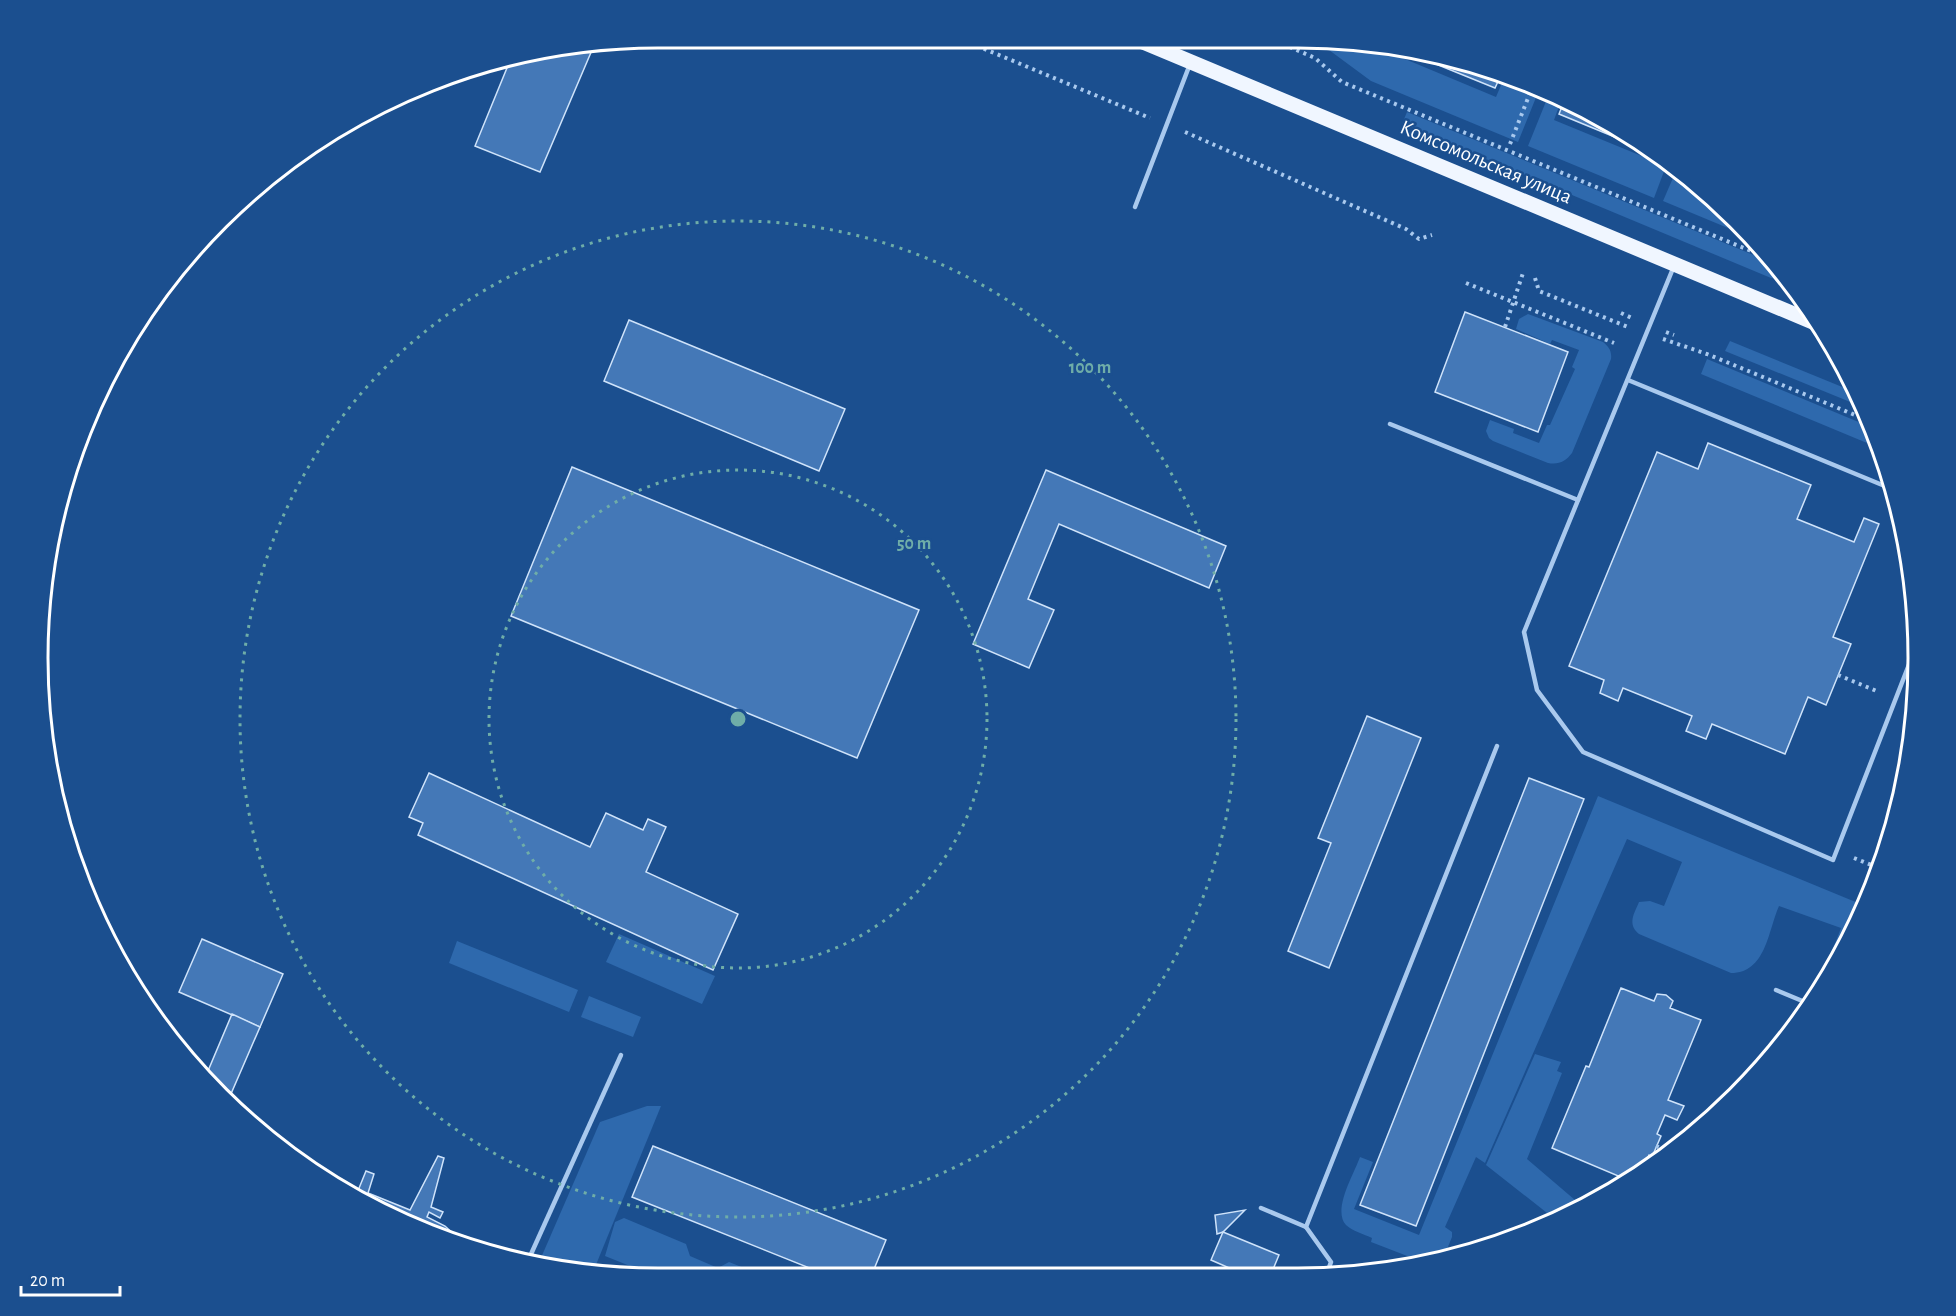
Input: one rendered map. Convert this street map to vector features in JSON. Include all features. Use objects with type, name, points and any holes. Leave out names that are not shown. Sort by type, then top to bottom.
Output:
[{"type":"main road","name":"Комсомольская улица","points":[[1158,48],[1804,317]]},
{"type":"lane","points":[[1135,207],[1191,62]]},
{"type":"lane","points":[[1675,263],[1524,632],[1537,690],[1583,752],[1833,860],[1908,668]]},
{"type":"lane","points":[[1628,380],[1883,485]]},
{"type":"lane","points":[[1390,424],[1578,500]]},
{"type":"lane","points":[[1306,1227],[1497,746]]},
{"type":"lane","points":[[1776,990],[1802,1001]]},
{"type":"lane","points":[[531,1254],[621,1055]]},
{"type":"lane","points":[[1261,1208],[1306,1227],[1331,1262],[1329,1267]]},
{"type":"path","points":[[982,48],[1150,118]]},
{"type":"path","points":[[1292,48],[1315,58],[1342,82],[1753,252]]},
{"type":"path","points":[[1510,144],[1530,94]]},
{"type":"path","points":[[1183,132],[1406,229],[1419,239],[1432,235]]},
{"type":"path","points":[[1505,327],[1523,273]]},
{"type":"path","points":[[1535,278],[1539,291],[1629,328]]},
{"type":"path","points":[[1466,283],[1614,343]]},
{"type":"path","points":[[1663,339],[1707,354],[1858,416]]},
{"type":"path","points":[[1838,675],[1874,690]]},
{"type":"path","points":[[1867,864],[1872,865]]},
{"type":"path","points":[[1656,1146],[1661,1148]]},
{"type":"shaded area","points":[[1326,49],[1400,57],[1496,97],[1502,83],[1536,96],[1518,142],[1371,81]]},
{"type":"shaded area","points":[[1546,101],[1559,107],[1554,120],[1647,158],[1664,171],[1654,198],[1528,146]]},
{"type":"shaded area","points":[[1407,112],[1757,257],[1775,279],[1771,278],[1402,124]]},
{"type":"shaded area","points":[[1673,177],[1731,229],[1663,201]]},
{"type":"shaded area","points":[[1528,314],[1603,342],[1611,354],[1611,359],[1572,453],[1559,463],[1548,463],[1493,441],[1486,431],[1490,420],[1514,429],[1513,433],[1539,443],[1547,425],[1550,425],[1575,369],[1572,367],[1579,350],[1552,340],[1550,344],[1516,329],[1519,319]]},
{"type":"shaded area","points":[[1730,341],[1845,388],[1852,403],[1725,351]]},
{"type":"shaded area","points":[[1707,359],[1861,423],[1869,444],[1701,374]]},
{"type":"shaded area","points":[[1598,796],[1857,902],[1832,953],[1841,928],[1779,906],[1759,958],[1743,971],[1731,973],[1639,934],[1635,930],[1632,923],[1639,902],[1650,901],[1664,906],[1682,862],[1627,839],[1485,1163],[1476,1157],[1445,1227],[1452,1232],[1447,1249],[1410,1257],[1371,1242],[1372,1238],[1346,1225],[1341,1210],[1349,1182],[1360,1157],[1373,1162],[1354,1209],[1419,1235]]},
{"type":"shaded area","points":[[619,934],[715,976],[702,1004],[606,962]]},
{"type":"shaded area","points":[[457,941],[578,990],[569,1012],[449,963]]},
{"type":"shaded area","points":[[589,996],[641,1017],[633,1037],[581,1017]]},
{"type":"shaded area","points":[[1535,1054],[1561,1062],[1557,1071],[1562,1073],[1527,1159],[1576,1201],[1548,1214],[1486,1165]]},
{"type":"shaded area","points":[[647,1106],[661,1106],[596,1265],[542,1256],[600,1122]]},
{"type":"shaded area","points":[[624,1218],[686,1244],[690,1256],[718,1268],[633,1267],[605,1256],[615,1222]]},
{"type":"shaded area","points":[[729,1262],[744,1268],[718,1268]]},
{"type":"building","points":[[591,52],[540,172],[475,146],[507,67]]},
{"type":"building","points":[[1438,65],[1498,81],[1495,88]]},
{"type":"building","points":[[1561,108],[1613,136],[1559,114]]},
{"type":"building","points":[[1465,312],[1568,352],[1538,432],[1435,392]]},
{"type":"building","points":[[629,320],[845,409],[819,471],[604,381]]},
{"type":"building","points":[[1708,443],[1811,485],[1797,519],[1854,542],[1864,518],[1879,524],[1833,637],[1851,644],[1826,705],[1808,697],[1785,754],[1712,724],[1706,739],[1686,731],[1692,716],[1623,688],[1618,701],[1600,693],[1604,680],[1569,666],[1657,452],[1698,469]]},
{"type":"building","points":[[572,467],[919,610],[857,758],[511,616]]},
{"type":"building","points":[[1046,470],[1226,546],[1209,588],[1059,524],[1028,599],[1054,610],[1029,668],[973,644]]},
{"type":"building","points":[[1367,716],[1421,738],[1329,968],[1288,951],[1331,843],[1318,838]]},
{"type":"building","points":[[429,773],[590,847],[606,813],[643,830],[648,819],[666,827],[646,872],[738,914],[713,970],[418,835],[423,823],[409,817]]},
{"type":"building","points":[[1529,778],[1584,799],[1416,1226],[1360,1205]]},
{"type":"building","points":[[202,939],[283,974],[260,1027],[179,992]]},
{"type":"building","points":[[1621,988],[1654,1001],[1657,994],[1666,995],[1673,1001],[1670,1008],[1701,1020],[1668,1100],[1684,1106],[1677,1120],[1665,1115],[1657,1134],[1661,1136],[1654,1153],[1619,1176],[1552,1148],[1586,1066],[1589,1067]]},
{"type":"building","points":[[232,1014],[260,1027],[231,1093],[208,1070]]},
{"type":"building","points":[[653,1146],[886,1240],[875,1268],[810,1268],[632,1197]]},
{"type":"building","points":[[438,1156],[444,1158],[431,1207],[443,1212],[440,1218],[429,1212],[427,1217],[451,1232],[388,1205],[359,1189],[366,1171],[374,1174],[368,1193],[410,1210]]},
{"type":"building","points":[[1245,1210],[1223,1232],[1217,1234],[1215,1215]]},
{"type":"building","points":[[1223,1232],[1279,1255],[1274,1268],[1229,1268],[1211,1260]]}]
